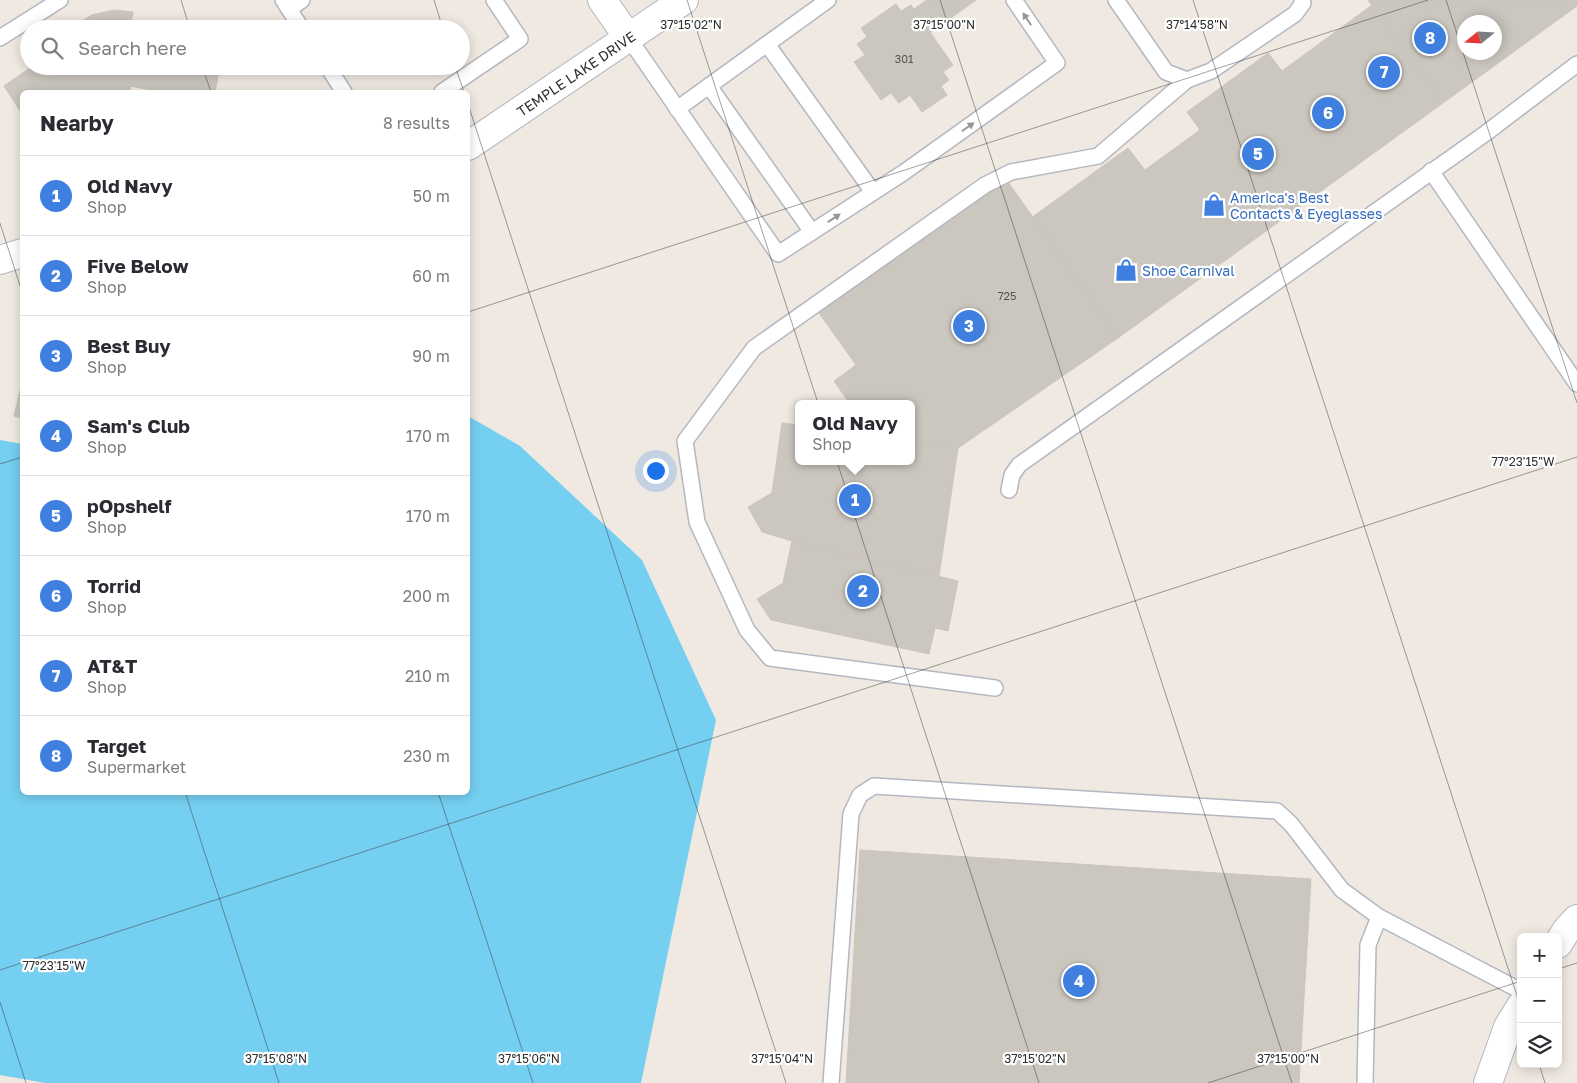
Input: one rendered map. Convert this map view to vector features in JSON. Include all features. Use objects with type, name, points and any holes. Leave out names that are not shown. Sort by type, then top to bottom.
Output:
[{"type":"street","points":[[602,0],[628,37]]},
{"type":"street","name":"TEMPLE LAKE DRIVE","points":[[470,145],[684,0]]},
{"type":"street","points":[[0,260],[20,254]]},
{"type":"street","points":[[1562,938],[1577,919]]},
{"type":"street","points":[[1488,1083],[1508,1027],[1517,1012]]},
{"type":"lane","points":[[28,20],[60,0]]},
{"type":"lane","points":[[296,20],[286,5],[302,0]]},
{"type":"lane","points":[[470,73],[520,39],[494,0]]},
{"type":"lane","points":[[677,109],[828,0]]},
{"type":"lane","points":[[628,37],[778,254],[903,173],[1057,63],[1014,0]]},
{"type":"lane","points":[[1116,0],[1166,72],[1187,80]]},
{"type":"lane","points":[[995,688],[770,658],[747,630],[697,522],[685,441],[754,348],[985,184],[1011,172],[1098,156],[1187,80],[1211,71],[1295,14],[1303,3],[1302,0]]},
{"type":"lane","points":[[0,38],[20,25]]},
{"type":"lane","points":[[767,44],[873,192]]},
{"type":"lane","points":[[1009,490],[1012,475],[1020,465],[1486,133],[1577,64]]},
{"type":"lane","points":[[333,75],[343,90]]},
{"type":"lane","points":[[445,90],[467,75]]},
{"type":"lane","points":[[709,86],[812,232]]},
{"type":"lane","points":[[1431,172],[1577,384]]},
{"type":"lane","points":[[831,1083],[851,814],[860,795],[874,786],[1277,812],[1291,824],[1342,890],[1379,917],[1517,989]]},
{"type":"lane","points":[[1366,1083],[1368,945],[1379,917]]},
{"type":"water","points":[[470,417],[520,446],[642,560],[716,720],[641,1083],[45,1083],[0,1075],[0,440],[20,444],[20,795],[470,795]]},
{"type":"building","points":[[927,0],[976,0],[930,33],[914,9]]},
{"type":"building","points":[[1368,0],[1577,0],[1577,6],[1443,103]]},
{"type":"building","points":[[896,4],[901,11],[911,5],[953,65],[943,72],[949,80],[941,86],[947,95],[922,112],[910,95],[899,103],[891,93],[881,100],[854,62],[865,55],[857,44],[867,37],[861,28]]},
{"type":"building","points":[[1372,5],[1443,103],[1118,338],[1031,218],[1128,148],[1145,170],[1200,130],[1187,112],[1268,53],[1282,71]]},
{"type":"building","points":[[114,10],[133,12],[132,20],[83,20],[92,15]]},
{"type":"building","points":[[20,75],[218,75],[215,90],[151,90],[130,86],[131,90],[20,90],[20,111],[4,86]]},
{"type":"building","points":[[1006,179],[1118,338],[958,448],[915,442],[915,400],[847,400],[834,381],[856,365],[819,313]]},
{"type":"building","points":[[20,390],[20,418],[14,416]]},
{"type":"building","points":[[782,423],[795,425],[795,465],[915,465],[915,442],[958,448],[939,577],[762,532],[748,507],[772,493]]},
{"type":"building","points":[[792,541],[958,581],[948,631],[935,628],[929,654],[771,620],[757,599],[783,583]]},
{"type":"building","points":[[860,850],[1311,879],[1299,1083],[846,1083]]},
{"type":"place","name":"Target","points":[[1430,38]]},
{"type":"place","name":"AT&T","points":[[1384,72]]},
{"type":"place","name":"Torrid","points":[[1328,113]]},
{"type":"place","name":"pOpshelf","points":[[1258,154]]},
{"type":"place","name":"America's Best Contacts & Eyeglasses","points":[[1214,205]]},
{"type":"place","name":"Shoe Carnival","points":[[1126,270]]},
{"type":"place","name":"Best Buy","points":[[969,326]]},
{"type":"place","name":"Old Navy","points":[[855,500]]},
{"type":"place","name":"Five Below","points":[[863,591]]},
{"type":"place","name":"Sam's Club","points":[[1079,981]]}]
